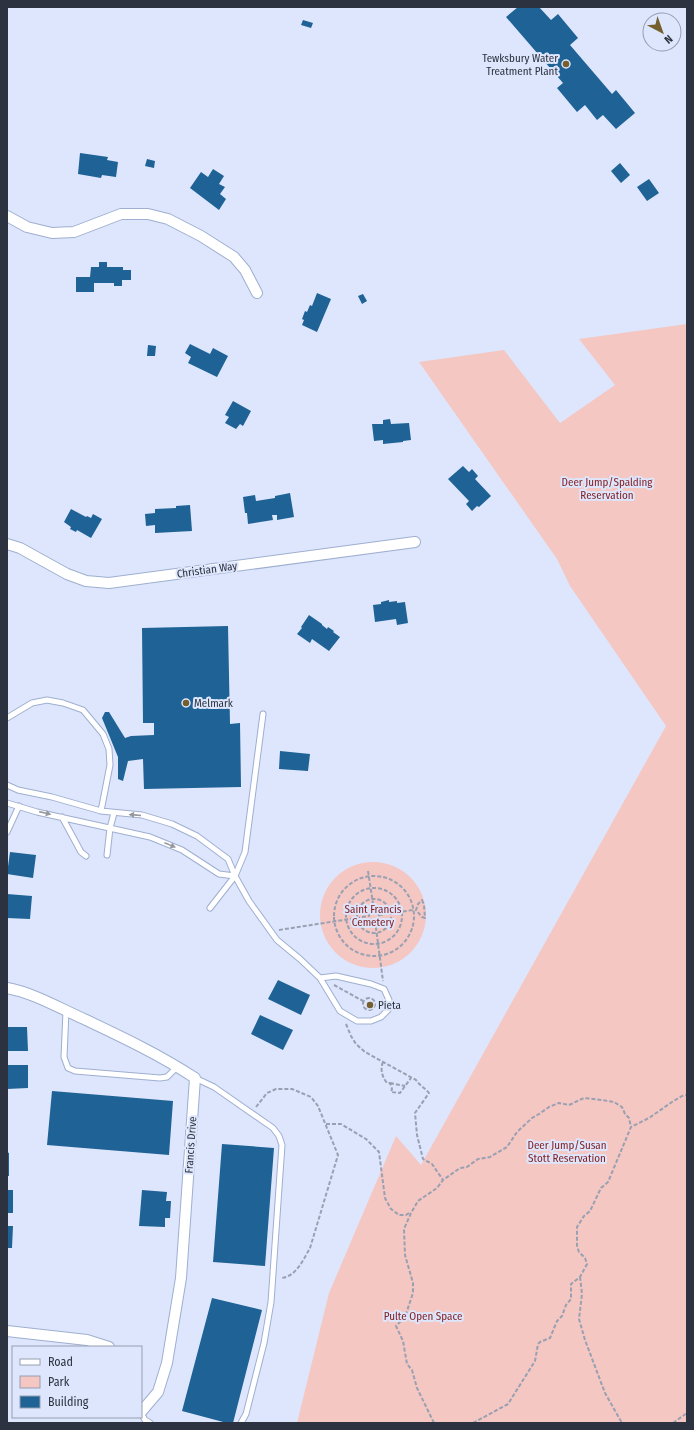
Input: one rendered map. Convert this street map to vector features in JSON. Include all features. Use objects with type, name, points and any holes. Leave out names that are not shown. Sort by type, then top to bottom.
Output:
[{"type":"street","points":[[7,216],[28,227],[52,233],[74,232],[121,214],[148,214],[168,218],[234,256],[245,270],[257,293]]},
{"type":"street","name":"Christian Way","points":[[7,544],[20,548],[67,574],[86,581],[109,583],[415,542]]},
{"type":"street","points":[[7,988],[34,997],[66,1011],[178,1066],[195,1078]]},
{"type":"street","name":"Francis Drive","points":[[142,1411],[158,1392],[167,1363],[178,1304],[195,1078]]},
{"type":"street","points":[[7,1331],[87,1340],[106,1346]]},
{"type":"lane","points":[[7,718],[32,703],[47,700],[63,703],[83,710],[103,734],[109,749],[110,765],[101,811]]},
{"type":"lane","points":[[210,908],[235,876],[245,852],[263,714]]},
{"type":"lane","points":[[7,785],[18,790],[52,797],[101,811],[142,815],[172,824],[197,836],[228,859],[235,876],[249,901],[271,932],[277,940],[320,978],[340,1011],[357,1020],[371,1020],[381,1017],[388,1010],[389,1000],[384,989],[371,984],[336,976],[320,978]]},
{"type":"lane","points":[[7,803],[150,837],[182,850],[219,874],[235,876]]},
{"type":"lane","points":[[7,832],[19,806]]},
{"type":"lane","points":[[107,855],[110,828],[114,813]]},
{"type":"lane","points":[[62,817],[81,852],[86,856]]},
{"type":"lane","points":[[66,1011],[64,1057],[68,1068],[75,1071],[160,1078],[167,1076],[178,1066]]},
{"type":"lane","points":[[195,1078],[214,1086],[273,1128],[279,1136],[282,1145],[272,1302],[264,1343],[246,1414],[241,1423]]},
{"type":"lane","points":[[142,1414],[145,1420],[150,1423]]},
{"type":"path","points":[[368,871],[374,910],[378,912],[379,915]]},
{"type":"path","points":[[368,876],[354,882],[342,892],[336,906],[335,922],[340,936],[351,948],[365,954],[380,955],[391,952],[406,939],[411,930],[414,910],[422,900],[424,905],[425,918],[414,910],[408,896],[398,884],[384,877],[368,876]]},
{"type":"path","points":[[370,888],[377,888],[389,892],[398,901],[402,912],[400,925],[395,935],[385,942],[378,944],[365,942],[356,937],[349,930],[346,920],[346,910],[350,900],[357,893],[370,888]]},
{"type":"path","points":[[372,900],[380,900],[383,902],[387,905],[390,913],[387,926],[376,932],[370,932],[362,928],[358,918],[360,907],[366,901],[372,900]]},
{"type":"path","points":[[369,916],[370,912],[374,910]]},
{"type":"path","points":[[379,915],[414,910]]},
{"type":"path","points":[[379,915],[378,919],[375,921],[384,989]]},
{"type":"path","points":[[271,932],[369,916]]},
{"type":"path","points":[[369,916],[370,919],[375,921]]},
{"type":"path","points":[[320,978],[363,1001]]},
{"type":"path","points":[[369,998],[373,999],[375,1003],[374,1009],[365,1009],[362,1005],[363,1001],[369,998]]},
{"type":"path","points":[[340,1011],[350,1036],[356,1044],[365,1052],[416,1080],[419,1085],[425,1088],[429,1093],[415,1113],[417,1135],[423,1159],[432,1164],[442,1180]]},
{"type":"path","points":[[383,1062],[383,1076],[387,1083],[404,1086]]},
{"type":"path","points":[[390,1084],[392,1089],[391,1092],[400,1093],[411,1078]]},
{"type":"path","points":[[251,1112],[267,1093],[276,1089],[292,1089],[311,1097],[318,1106],[338,1156],[310,1248],[302,1262],[287,1278],[273,1279]]},
{"type":"path","points":[[631,1127],[649,1118],[682,1096],[687,1095]]},
{"type":"path","points":[[434,1423],[417,1388],[412,1370],[408,1364],[403,1341],[396,1326],[405,1317],[414,1293],[413,1283],[405,1255],[404,1229],[410,1213],[418,1201],[437,1188],[442,1180],[460,1168],[471,1165],[475,1160],[490,1158],[507,1147],[517,1132],[532,1118],[549,1107],[560,1103],[569,1105],[584,1098],[614,1102],[622,1107],[630,1120],[631,1127],[608,1182],[601,1188],[590,1211],[584,1216],[577,1227],[577,1246],[587,1264],[580,1277],[572,1284],[571,1299],[566,1305],[562,1316],[557,1321],[550,1338],[538,1344],[536,1361],[508,1404],[473,1423]]},
{"type":"path","points":[[326,1124],[341,1124],[366,1139],[379,1152],[385,1198],[391,1209],[399,1215],[406,1215],[410,1213]]},
{"type":"path","points":[[406,1215],[408,1219]]},
{"type":"path","points":[[580,1277],[582,1294],[579,1319],[585,1340],[605,1393],[622,1423]]},
{"type":"path","points":[[673,1423],[687,1412]]},
{"type":"green space","points":[[687,324],[687,1423],[297,1423],[329,1293],[396,1136],[421,1165],[666,726],[570,586],[557,559],[419,362],[504,350],[560,423],[615,385],[579,339]]},
{"type":"green space","name":"Saint Francis Cemetery","points":[[373,862],[393,866],[411,877],[422,895],[426,915],[422,935],[411,953],[393,964],[373,968],[353,964],[335,953],[324,935],[320,915],[324,895],[335,877],[353,866]]},
{"type":"building","name":"Tewksbury Water Treatment Plant","points":[[518,7],[539,7],[551,20],[558,14],[578,38],[570,45],[612,94],[616,90],[635,113],[616,129],[603,115],[597,120],[585,105],[577,112],[557,88],[563,83],[506,17]]},
{"type":"building","points":[[303,20],[313,23],[311,28],[301,25]]},
{"type":"building","points":[[80,153],[108,157],[107,160],[118,162],[116,177],[102,175],[101,178],[78,174]]},
{"type":"building","points":[[147,159],[155,161],[154,168],[145,166]]},
{"type":"building","points":[[620,163],[630,175],[621,183],[611,171]]},
{"type":"building","points":[[213,169],[224,176],[219,184],[225,187],[220,194],[226,199],[219,210],[190,188],[201,172],[208,177]]},
{"type":"building","points":[[649,179],[659,193],[647,201],[637,187]]},
{"type":"building","points":[[99,262],[107,262],[107,267],[123,267],[123,270],[131,270],[131,280],[122,280],[122,286],[114,286],[114,283],[94,283],[94,292],[76,292],[76,277],[90,277],[91,267],[99,267]]},
{"type":"building","points":[[317,293],[331,299],[317,332],[302,325],[304,320],[302,319],[305,311],[307,312],[310,305],[312,306]]},
{"type":"building","points":[[363,294],[367,301],[362,304],[358,296]]},
{"type":"building","points":[[190,344],[210,354],[213,348],[228,356],[217,377],[188,363],[191,357],[185,353]]},
{"type":"building","points":[[148,345],[156,346],[155,356],[147,356]]},
{"type":"building","points":[[233,401],[251,411],[243,426],[240,424],[236,429],[225,423],[229,417],[225,415]]},
{"type":"building","points":[[390,419],[391,424],[409,423],[411,440],[383,444],[383,440],[374,441],[372,424],[383,424],[383,420]]},
{"type":"building","points":[[463,466],[469,472],[472,469],[478,476],[475,479],[491,496],[472,511],[466,504],[469,501],[448,479]]},
{"type":"building","points":[[290,493],[294,517],[277,520],[277,515],[272,515],[273,520],[248,524],[243,497],[255,495],[256,501],[275,498],[275,496]]},
{"type":"building","points":[[190,505],[192,531],[155,533],[155,525],[146,526],[145,514],[155,513],[155,509],[176,508],[176,506]]},
{"type":"building","points":[[71,509],[86,517],[91,518],[93,514],[102,519],[91,538],[77,530],[76,532],[70,529],[71,527],[64,522]]},
{"type":"building","points":[[389,600],[389,602],[397,601],[397,603],[405,602],[408,623],[397,625],[396,619],[375,622],[373,605],[381,604],[381,602]]},
{"type":"building","points":[[309,615],[327,629],[328,627],[334,631],[333,632],[340,637],[329,651],[312,639],[310,643],[297,634]]},
{"type":"building","name":"Melmark","points":[[228,626],[230,724],[240,723],[241,787],[144,789],[143,759],[128,761],[123,781],[118,779],[118,757],[102,718],[105,712],[109,712],[125,738],[131,736],[154,735],[154,723],[143,723],[142,628]]},
{"type":"building","points":[[280,751],[310,754],[308,771],[279,769]]},
{"type":"building","points":[[10,852],[36,855],[33,878],[7,874]]},
{"type":"building","points":[[7,894],[32,896],[30,919],[7,918]]},
{"type":"building","points":[[278,980],[310,995],[301,1015],[268,999]]},
{"type":"building","points":[[260,1015],[293,1030],[283,1050],[251,1034]]},
{"type":"building","points":[[7,1027],[27,1027],[28,1051],[7,1051]]},
{"type":"building","points":[[7,1065],[28,1065],[28,1088],[7,1089]]},
{"type":"building","points":[[52,1091],[173,1101],[169,1155],[47,1145]]},
{"type":"building","points":[[222,1144],[274,1148],[265,1266],[213,1262]]},
{"type":"building","points":[[7,1152],[9,1153],[9,1176],[7,1176]]},
{"type":"building","points":[[7,1190],[13,1190],[13,1213],[7,1213]]},
{"type":"building","points":[[142,1190],[167,1192],[166,1201],[171,1201],[170,1218],[165,1218],[165,1227],[139,1226]]},
{"type":"building","points":[[7,1226],[13,1226],[12,1248],[7,1248]]},
{"type":"building","points":[[212,1298],[262,1310],[233,1423],[227,1423],[182,1411]]},
{"type":"place","name":"Tewksbury Water Treatment Plant","points":[[566,64]]},
{"type":"place","name":"Melmark","points":[[186,703]]},
{"type":"place","name":"Pieta","points":[[370,1005]]},
{"type":"park label","name":"Deer Jump/Spalding Reservation","points":[[607,488]]},
{"type":"park label","name":"Deer Jump/Susan Stott Reservation","points":[[567,1151]]},
{"type":"park label","name":"Pulte Open Space","points":[[423,1316]]}]
